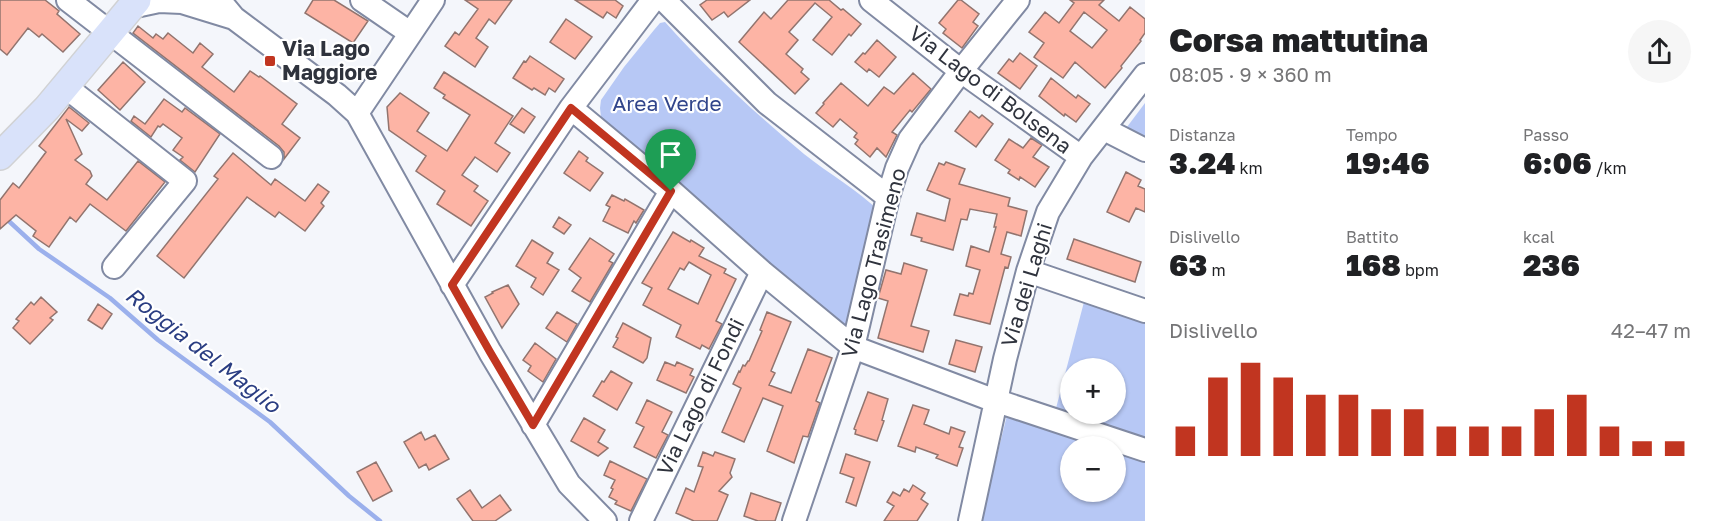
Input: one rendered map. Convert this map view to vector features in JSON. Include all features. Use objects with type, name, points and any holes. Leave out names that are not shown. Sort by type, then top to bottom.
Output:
[{"type":"main road","points":[[0,156],[66,87],[134,4]]},
{"type":"street","points":[[68,0],[271,157]]},
{"type":"street","points":[[219,0],[234,18],[337,95],[357,114],[533,425],[569,484],[605,521]]},
{"type":"street","points":[[362,0],[410,33]]},
{"type":"street","points":[[357,114],[432,0]]},
{"type":"street","points":[[452,285],[571,108],[653,0]]},
{"type":"street","points":[[664,0],[767,103],[888,197]]},
{"type":"street","name":"Via Lago di Bolsena","points":[[871,0],[961,71],[1081,158]]},
{"type":"street","name":"Via Lago Trasimeno","points":[[794,521],[854,347],[888,197],[897,168],[910,139],[1018,0]]},
{"type":"street","points":[[134,4],[159,1],[182,2],[234,18]]},
{"type":"street","name":"Via dei Laghi","points":[[970,521],[1005,359],[1028,271],[1048,212],[1081,158],[1145,75]]},
{"type":"street","points":[[66,87],[185,181],[114,267]]},
{"type":"street","points":[[571,108],[671,191],[762,272],[854,347],[997,401],[1145,450]]},
{"type":"street","points":[[1104,129],[1145,150]]},
{"type":"street","points":[[533,425],[671,191]]},
{"type":"street","points":[[1028,271],[1145,311]]},
{"type":"street","name":"Via Lago di Fondi","points":[[641,521],[762,272]]},
{"type":"green space","name":"Area Verde","points":[[665,22],[715,74],[768,123],[804,154],[880,212],[875,246],[844,329],[797,286],[618,135],[601,117],[601,100],[654,30],[660,23]]},
{"type":"green space","points":[[1145,103],[1145,139],[1124,131]]},
{"type":"green space","points":[[1084,302],[1145,323],[1145,442],[1091,424],[1126,424],[1126,358],[1069,358]]},
{"type":"green space","points":[[1060,393],[1060,414],[1055,412]]},
{"type":"green space","points":[[1008,411],[1077,436],[1060,436],[1060,502],[1126,502],[1126,454],[1145,461],[1145,521],[981,521]]},
{"type":"building","points":[[0,0],[45,0],[59,11],[57,14],[80,34],[63,52],[42,34],[39,37],[28,28],[7,55],[0,49]]},
{"type":"building","points":[[313,0],[334,0],[368,21],[353,43],[305,13]]},
{"type":"building","points":[[465,0],[512,0],[495,24],[489,19],[476,38],[488,47],[475,67],[445,46],[455,32],[459,35],[478,9]]},
{"type":"building","points":[[575,0],[615,0],[623,6],[616,18],[607,12],[603,18]]},
{"type":"building","points":[[707,0],[750,0],[728,17],[724,12],[712,20],[700,5]]},
{"type":"building","points":[[788,0],[829,0],[861,24],[851,36],[849,34],[832,55],[813,40],[832,17],[815,3],[789,32],[798,40],[786,54],[803,69],[801,72],[809,79],[795,94],[739,42],[764,12],[771,19]]},
{"type":"building","points":[[958,0],[979,14],[973,22],[978,26],[962,48],[943,33],[946,29],[939,23]]},
{"type":"building","points":[[1070,0],[1104,0],[1099,5],[1119,21],[1130,7],[1145,19],[1145,33],[1141,41],[1105,88],[1075,62],[1063,78],[1034,57],[1044,43],[1029,32],[1045,12],[1059,23],[1074,3]],"holes":[[[1084,12],[1107,30],[1092,48],[1070,31]]]},
{"type":"building","points":[[566,19],[592,37],[575,59],[550,42]]},
{"type":"building","points":[[138,26],[153,38],[156,34],[163,39],[168,33],[193,53],[200,43],[213,54],[202,67],[234,92],[250,71],[297,104],[282,124],[300,138],[284,159],[284,152],[279,146],[133,33]]},
{"type":"building","points":[[877,40],[896,57],[879,77],[869,69],[867,72],[855,62]]},
{"type":"building","points":[[1020,53],[1037,66],[1020,89],[998,73],[1009,59],[1013,62]]},
{"type":"building","points":[[530,56],[564,79],[555,92],[549,88],[545,95],[513,78]]},
{"type":"building","points":[[123,62],[145,82],[120,110],[98,90]]},
{"type":"building","points":[[444,72],[513,116],[495,143],[510,153],[497,172],[475,157],[462,175],[478,186],[474,191],[488,201],[471,226],[437,204],[445,191],[416,171],[426,156],[389,130],[387,107],[400,93],[429,113],[417,131],[447,151],[470,115],[443,98],[445,95],[434,88]]},
{"type":"building","points":[[913,73],[931,89],[892,132],[897,135],[886,157],[877,148],[870,157],[855,144],[858,140],[854,137],[857,133],[840,119],[833,127],[816,113],[841,83],[868,106],[884,87],[894,94]]},
{"type":"building","points":[[1051,78],[1076,98],[1078,95],[1090,104],[1076,122],[1065,114],[1064,116],[1039,96]]},
{"type":"building","points":[[164,99],[182,112],[185,108],[220,134],[195,172],[180,160],[183,157],[173,150],[182,138],[163,124],[158,126],[151,137],[131,121],[134,116],[145,124]]},
{"type":"building","points":[[69,107],[89,123],[82,131],[66,119],[82,154],[75,160],[90,171],[92,176],[86,184],[107,200],[138,161],[165,182],[126,231],[90,204],[76,222],[70,217],[49,247],[33,236],[36,231],[16,215],[0,229],[0,200],[13,183],[19,188],[46,152],[39,146]]},
{"type":"building","points":[[522,108],[535,117],[524,133],[510,124]]},
{"type":"building","points":[[970,111],[979,118],[982,115],[993,124],[976,147],[955,131]]},
{"type":"building","points":[[1031,138],[1042,145],[1033,157],[1049,167],[1035,187],[1020,177],[1019,180],[1008,173],[1010,170],[995,160],[1009,139],[1023,148]]},
{"type":"building","points":[[579,151],[588,158],[586,161],[603,173],[590,191],[564,173]]},
{"type":"building","points":[[233,153],[271,185],[275,179],[305,201],[318,184],[329,192],[321,203],[324,206],[305,231],[279,212],[275,217],[247,197],[184,278],[157,256],[218,179],[214,176]]},
{"type":"building","points":[[946,162],[965,169],[959,184],[1010,198],[1008,206],[1027,211],[1021,236],[1007,232],[1001,254],[1011,257],[1008,268],[1005,267],[990,324],[954,315],[960,294],[968,296],[969,293],[973,294],[980,270],[966,266],[971,246],[989,252],[997,214],[970,209],[967,220],[961,219],[953,250],[921,241],[922,238],[911,235],[917,213],[945,221],[950,199],[927,190],[939,163],[944,165]]},
{"type":"building","points":[[1126,172],[1141,180],[1138,186],[1145,189],[1145,212],[1136,208],[1129,222],[1107,212]]},
{"type":"building","points":[[612,195],[624,201],[625,199],[644,210],[636,223],[634,221],[628,233],[603,221],[610,207],[606,205]]},
{"type":"building","points":[[559,217],[571,225],[564,234],[553,227]]},
{"type":"building","points":[[673,232],[704,248],[699,256],[726,269],[724,273],[736,279],[716,321],[722,324],[709,349],[702,345],[700,349],[676,337],[681,325],[643,305],[652,288],[642,283]],"holes":[[[689,262],[711,275],[698,304],[668,289],[680,268],[684,270]]]},
{"type":"building","points":[[590,238],[614,254],[609,261],[613,263],[590,302],[572,291],[581,278],[569,269]]},
{"type":"building","points":[[1074,239],[1141,262],[1135,282],[1067,259]]},
{"type":"building","points":[[532,240],[553,253],[547,263],[559,270],[543,295],[531,287],[536,278],[516,266]]},
{"type":"building","points":[[904,263],[927,270],[911,326],[929,331],[923,352],[878,338],[888,301],[878,298],[886,270],[901,274]]},
{"type":"building","points":[[508,285],[519,304],[502,328],[485,297]]},
{"type":"building","points":[[41,297],[57,312],[50,318],[53,320],[30,344],[13,328],[19,321],[16,319],[31,302],[34,305]]},
{"type":"building","points":[[98,304],[112,314],[102,329],[88,320]]},
{"type":"building","points":[[557,312],[577,324],[567,342],[546,328]]},
{"type":"building","points":[[767,312],[791,322],[771,371],[775,373],[769,385],[791,393],[808,349],[832,358],[816,401],[820,403],[808,437],[803,436],[794,463],[767,451],[783,406],[763,398],[744,442],[722,432],[741,388],[733,384],[743,365],[745,366],[749,361],[762,331],[760,330]]},
{"type":"building","points":[[623,323],[651,338],[647,358],[643,363],[613,347]]},
{"type":"building","points":[[956,340],[982,347],[975,372],[949,364]]},
{"type":"building","points":[[535,343],[556,359],[543,382],[528,371],[531,366],[523,360]]},
{"type":"building","points":[[665,362],[675,366],[677,362],[693,369],[690,375],[694,377],[686,393],[657,380]]},
{"type":"building","points":[[611,371],[632,383],[617,410],[593,396]]},
{"type":"building","points":[[868,392],[888,399],[877,441],[855,434],[854,429]]},
{"type":"building","points":[[647,400],[672,412],[662,432],[668,435],[656,458],[634,447],[644,427],[636,423]]},
{"type":"building","points":[[913,405],[929,410],[924,424],[949,434],[951,427],[965,432],[959,447],[963,448],[957,466],[936,458],[938,455],[916,447],[915,452],[898,446]]},
{"type":"building","points":[[584,418],[605,430],[598,442],[608,448],[598,456],[571,441]]},
{"type":"building","points":[[421,432],[425,440],[435,435],[449,459],[429,470],[426,464],[419,468],[404,442]]},
{"type":"building","points":[[703,452],[713,456],[715,452],[735,459],[730,473],[732,477],[719,491],[728,495],[717,521],[694,521],[676,513],[686,488],[694,492],[703,467],[698,466]]},
{"type":"building","points":[[846,454],[870,462],[856,506],[846,502],[854,478],[840,473]]},
{"type":"building","points":[[610,461],[647,479],[631,511],[615,504],[617,501],[609,497],[615,480],[604,475]]},
{"type":"building","points":[[376,462],[392,491],[373,501],[357,472]]},
{"type":"building","points":[[913,485],[925,493],[921,499],[928,504],[917,521],[884,521],[894,506],[887,502],[893,492],[900,496],[904,489],[909,492]]},
{"type":"building","points":[[470,490],[482,508],[500,495],[511,510],[495,521],[473,521],[457,499]]},
{"type":"building","points":[[751,493],[781,503],[775,521],[758,521],[744,516]]},
{"type":"waterway","name":"Roggia del Maglio","points":[[0,213],[39,249],[110,298],[158,340],[270,422],[349,496],[380,521]]},
{"type":"place","name":"Via Lago Maggiore","points":[[270,61]]},
{"type":"route","points":[[571,108],[671,191],[533,425],[452,285],[571,108]]}]
